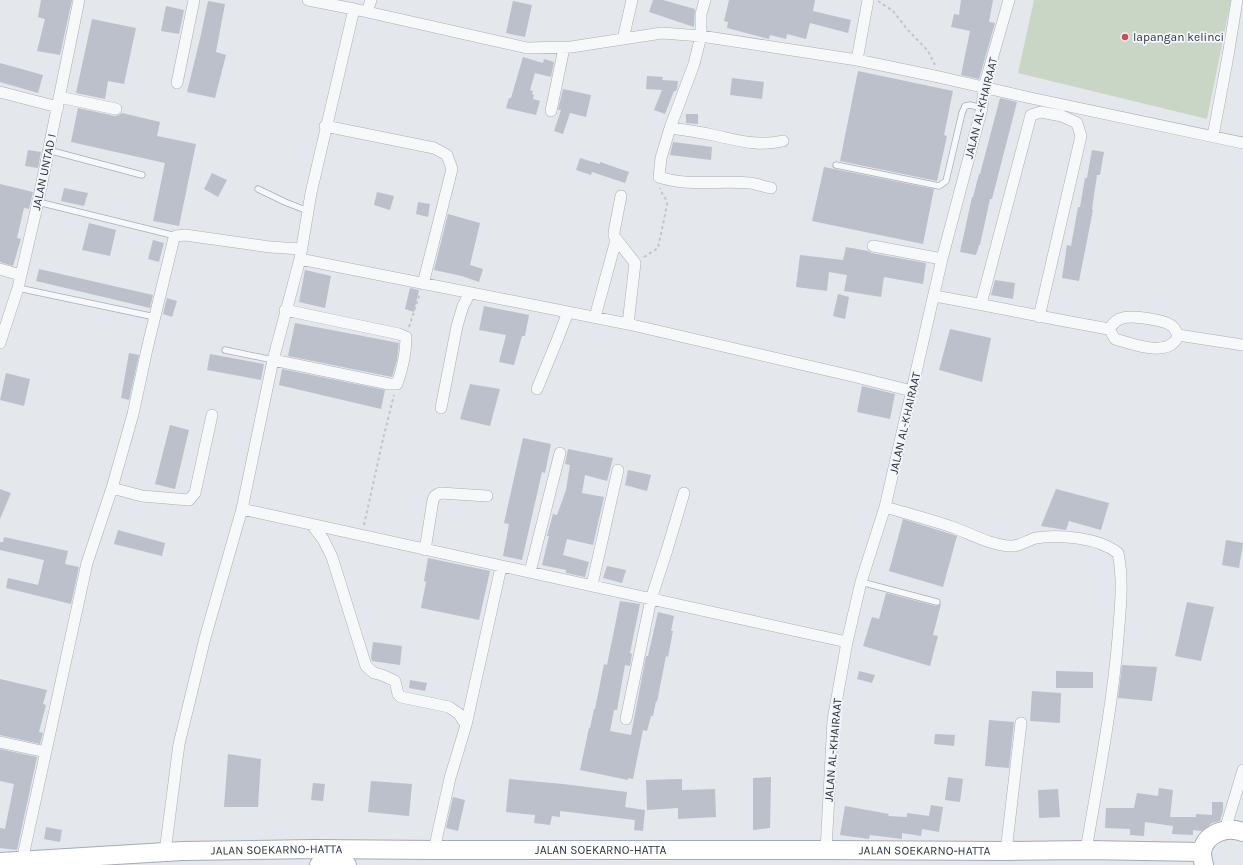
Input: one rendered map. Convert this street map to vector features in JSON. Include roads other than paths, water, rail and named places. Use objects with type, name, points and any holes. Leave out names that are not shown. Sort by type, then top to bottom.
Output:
[{"type":"main road","points":[[1203,858],[1207,841],[1214,834],[1238,830]]},
{"type":"main road","name":"JALAN SOEKARNO-HATTA","points":[[0,862],[165,852],[315,849],[1086,850],[1203,858]]},
{"type":"main road","name":"JALAN SOEKARNO-HATTA","points":[[319,865],[347,865]]},
{"type":"street","name":"JALAN UNTAD I","points":[[0,343],[18,288],[38,202],[79,0]]},
{"type":"street","points":[[177,82],[194,0]]},
{"type":"street","points":[[308,0],[527,48],[564,48],[662,33],[701,36],[857,60],[984,87],[1026,98],[1243,143]]},
{"type":"street","points":[[367,12],[371,0]]},
{"type":"street","points":[[623,39],[632,0]]},
{"type":"street","points":[[705,0],[701,14],[701,36],[694,64],[670,128],[661,158],[660,177],[669,180],[692,182],[752,183],[771,188]]},
{"type":"street","points":[[857,60],[868,0]]},
{"type":"street","name":"JALAN AL-KHAIRAAT","points":[[826,850],[833,720],[847,642],[861,582],[885,507],[942,259],[982,108],[984,87],[1009,0]]},
{"type":"street","points":[[1212,136],[1228,56],[1237,0]]},
{"type":"street","points":[[165,852],[179,744],[205,638],[242,509],[273,360],[300,254],[325,126],[354,9]]},
{"type":"street","points":[[551,111],[564,48]]},
{"type":"street","points":[[0,92],[58,102],[116,109]]},
{"type":"street","points":[[981,304],[1031,115],[1041,112],[1062,116],[1077,123],[1081,136],[1039,317]]},
{"type":"street","points":[[325,126],[434,148],[447,155],[452,169],[423,284]]},
{"type":"street","points":[[670,128],[748,142],[769,144],[783,141]]},
{"type":"street","points":[[621,196],[614,232],[616,240],[635,263],[628,324]]},
{"type":"street","points":[[22,861],[87,563],[112,488],[133,414],[172,242],[176,236],[185,235],[270,247],[423,284],[628,324],[912,391]]},
{"type":"street","points":[[595,317],[616,240]]},
{"type":"street","points":[[873,246],[942,259]]},
{"type":"street","points":[[0,269],[20,275]]},
{"type":"street","points":[[440,408],[457,326],[463,306],[470,293]]},
{"type":"street","points":[[934,296],[1109,329],[1115,339],[1155,348],[1165,348],[1174,343],[1178,335]]},
{"type":"street","points":[[273,360],[389,384],[397,384],[400,377],[406,337],[285,310]]},
{"type":"street","points":[[537,389],[568,312]]},
{"type":"street","points":[[1109,329],[1114,322],[1124,317],[1139,318],[1166,323],[1174,327],[1178,335]]},
{"type":"street","points":[[1178,335],[1243,344]]},
{"type":"street","points":[[112,488],[142,496],[189,500],[195,493],[212,415]]},
{"type":"street","points":[[530,572],[560,453]]},
{"type":"street","points":[[592,585],[618,470]]},
{"type":"street","points":[[425,550],[433,500],[435,496],[440,493],[487,496]]},
{"type":"street","points":[[626,718],[651,599],[684,493]]},
{"type":"street","points":[[885,507],[938,523],[996,544],[1019,546],[1036,538],[1069,537],[1079,538],[1112,548],[1118,553],[1121,566],[1122,589],[1114,679],[1086,850]]},
{"type":"street","points":[[242,509],[847,642]]},
{"type":"street","points":[[312,525],[323,539],[332,557],[366,666],[374,673],[395,681],[398,694],[401,697],[414,701],[449,707],[459,714],[466,725]]},
{"type":"street","points":[[434,850],[450,778],[466,725],[501,567]]},
{"type":"street","points":[[1006,851],[1021,723]]},
{"type":"street","points":[[0,742],[46,752]]},
{"type":"street","points":[[1238,830],[1243,770]]},
{"type":"lane","points":[[836,165],[939,186],[946,182],[962,113],[965,106],[970,105],[982,108]]},
{"type":"lane","points":[[48,150],[142,175]]},
{"type":"lane","points":[[258,189],[308,211]]},
{"type":"lane","points":[[38,202],[176,236]]},
{"type":"lane","points":[[18,288],[155,317]]},
{"type":"lane","points":[[225,350],[273,360]]},
{"type":"lane","points":[[861,582],[937,602]]},
{"type":"place","name":"lapangan kelinci","points":[[1125,37]]}]
